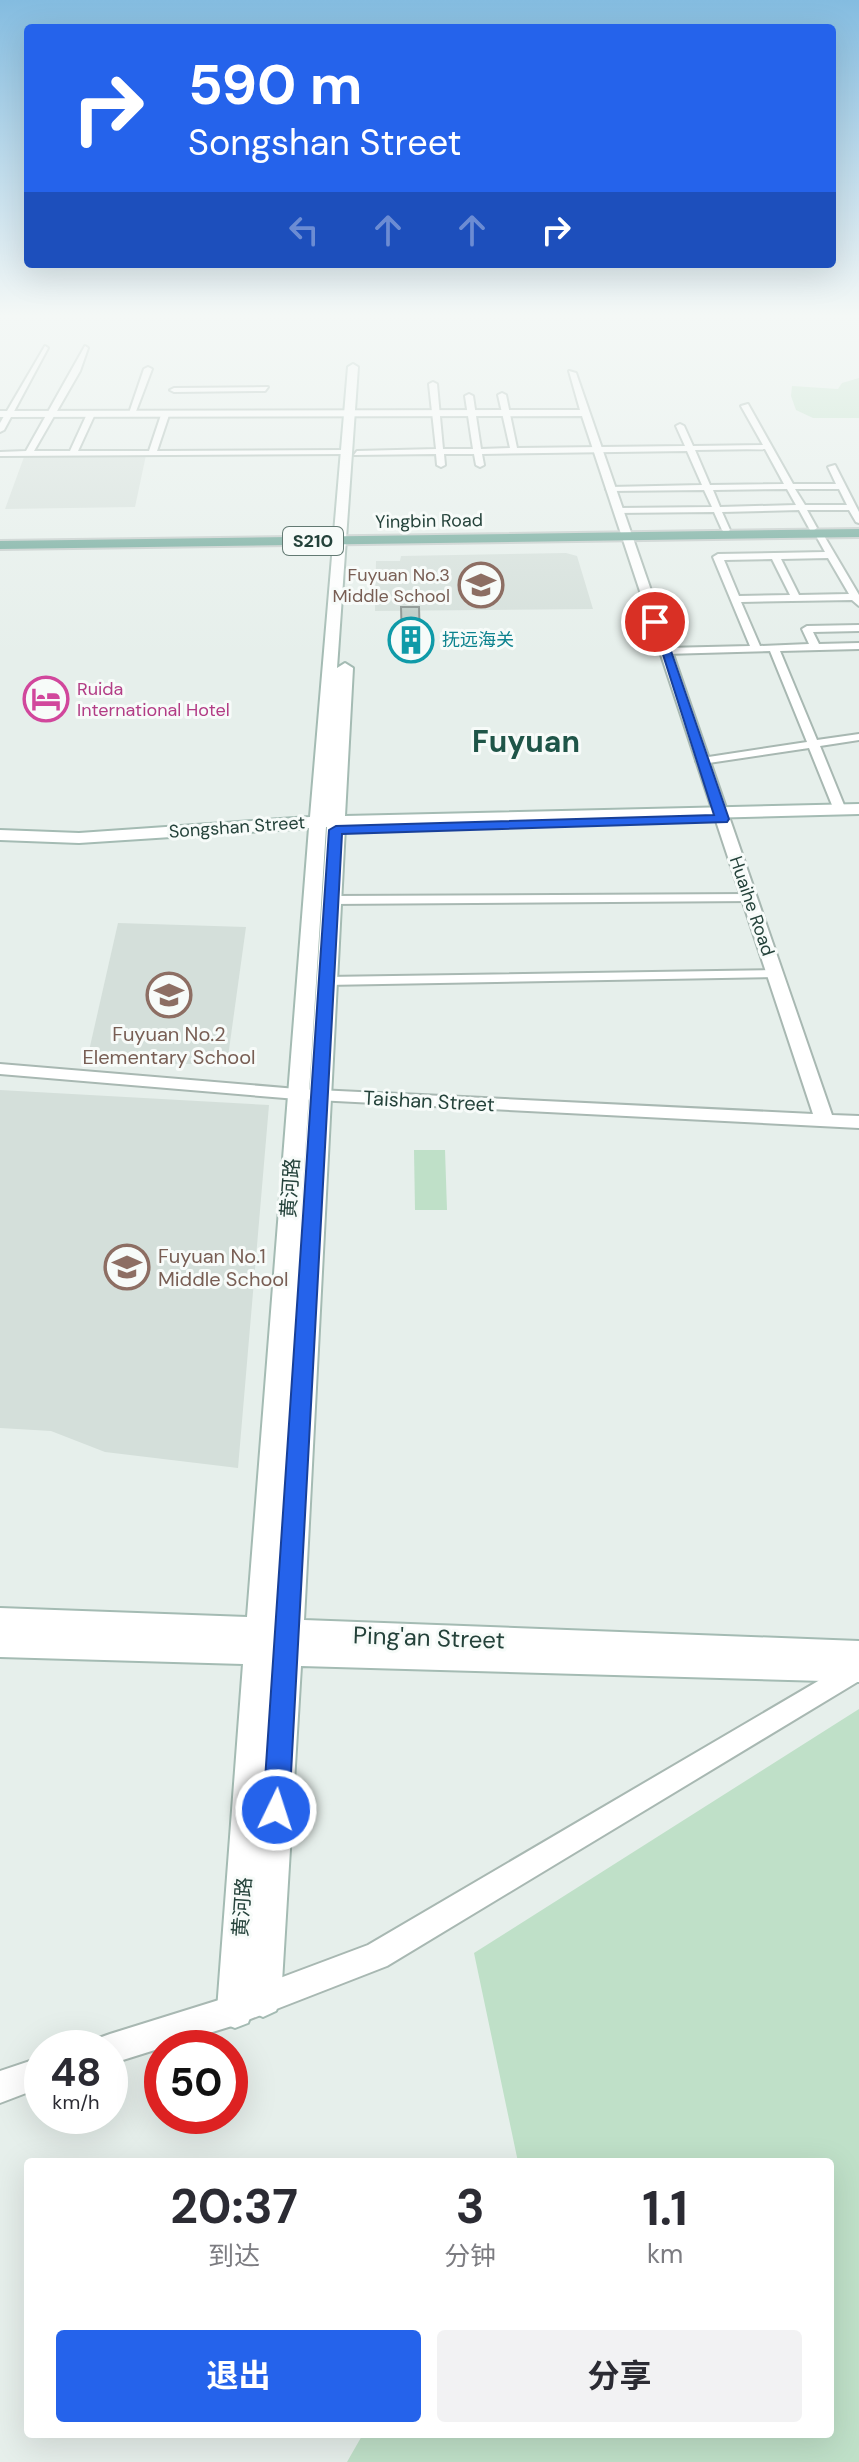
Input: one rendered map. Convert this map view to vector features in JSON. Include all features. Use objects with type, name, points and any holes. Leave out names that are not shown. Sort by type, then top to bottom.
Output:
[{"type":"main road","name":"黄河路","points":[[263,1999],[273,1643],[353,428]]},
{"type":"main road","name":"Yingbin Road","points":[[626,534],[726,530],[816,531]]},
{"type":"main road","name":"Yingbin Road","points":[[0,545],[859,530]]},
{"type":"main road","name":"Yingbin Road","points":[[0,538],[346,538]]},
{"type":"main road","name":"Songshan Street","points":[[721,816],[859,809]]},
{"type":"main road","name":"Songshan Street","points":[[0,835],[79,838],[326,826],[859,815]]},
{"type":"main road","name":"黄河路","points":[[308,1095],[326,981],[331,900],[326,826]]},
{"type":"main road","name":"Songshan Street","points":[[0,842],[77,844],[326,826]]},
{"type":"main road","name":"Ping'an Street","points":[[0,1620],[273,1643]]},
{"type":"main road","name":"黄河路","points":[[235,2010],[273,1643]]},
{"type":"main road","name":"Ping'an Street","points":[[0,1644],[273,1643],[857,1664]]},
{"type":"street","points":[[29,454],[43,428]]},
{"type":"street","points":[[73,454],[85,428]]},
{"type":"street","points":[[152,453],[161,428]]},
{"type":"street","points":[[437,428],[441,465]]},
{"type":"street","points":[[474,428],[480,465]]},
{"type":"street","points":[[509,428],[514,451]]},
{"type":"street","name":"Huaihe Road","points":[[589,428],[825,1122]]},
{"type":"street","points":[[681,428],[726,530]]},
{"type":"street","points":[[758,428],[857,600]]},
{"type":"street","points":[[0,454],[769,447]]},
{"type":"street","points":[[832,467],[859,520]]},
{"type":"street","points":[[610,489],[841,486]]},
{"type":"street","points":[[618,511],[852,507]]},
{"type":"street","points":[[756,648],[718,557],[831,555]]},
{"type":"street","points":[[775,556],[796,598]]},
{"type":"street","points":[[736,599],[857,600]]},
{"type":"street","points":[[815,647],[807,629],[859,628]]},
{"type":"street","points":[[665,651],[859,647]]},
{"type":"street","points":[[774,648],[840,810]]},
{"type":"street","points":[[702,761],[859,737]]},
{"type":"street","points":[[331,900],[749,898]]},
{"type":"street","points":[[326,981],[775,974]]},
{"type":"street","name":"Taishan Street","points":[[0,1069],[308,1095],[859,1122]]},
{"type":"street","points":[[128,2043],[235,2010],[377,1956],[857,1664]]},
{"type":"street","points":[[0,2087],[24,2078]]},
{"type":"shaded area","points":[[146,455],[135,507],[5,509],[24,457]]},
{"type":"shaded area","name":"Fuyuan No.3 Middle School","points":[[566,553],[577,556],[593,609],[375,611],[376,561],[400,561],[401,556]]},
{"type":"shaded area","name":"Fuyuan No.2 Elementary School","points":[[118,923],[246,927],[227,1064],[86,1064]]},
{"type":"shaded area","name":"Fuyuan No.1 Middle School","points":[[0,1090],[269,1105],[238,1468],[105,1452],[51,1431],[0,1428]]},
{"type":"green space","points":[[414,1150],[445,1150],[447,1210],[415,1210]]},
{"type":"green space","points":[[859,1709],[859,2462],[347,2462],[361,2438],[834,2438],[834,2158],[517,2158],[474,1953]]},
{"type":"building","points":[[401,607],[419,607],[420,642],[402,642]]},
{"type":"place","name":"Fuyuan No.3 Middle School","points":[[481,585]]},
{"type":"place","name":"抚远海关","points":[[411,640]]},
{"type":"place","name":"Ruida International Hotel","points":[[46,699]]},
{"type":"place","name":"Fuyuan No.2 Elementary School","points":[[169,995]]},
{"type":"place","name":"Fuyuan No.1 Middle School","points":[[127,1267]]},
{"type":"district","name":"Fuyuan","points":[[526,742]]},
{"type":"route","points":[[276,1810],[336,830],[722,819],[655,622]]}]
